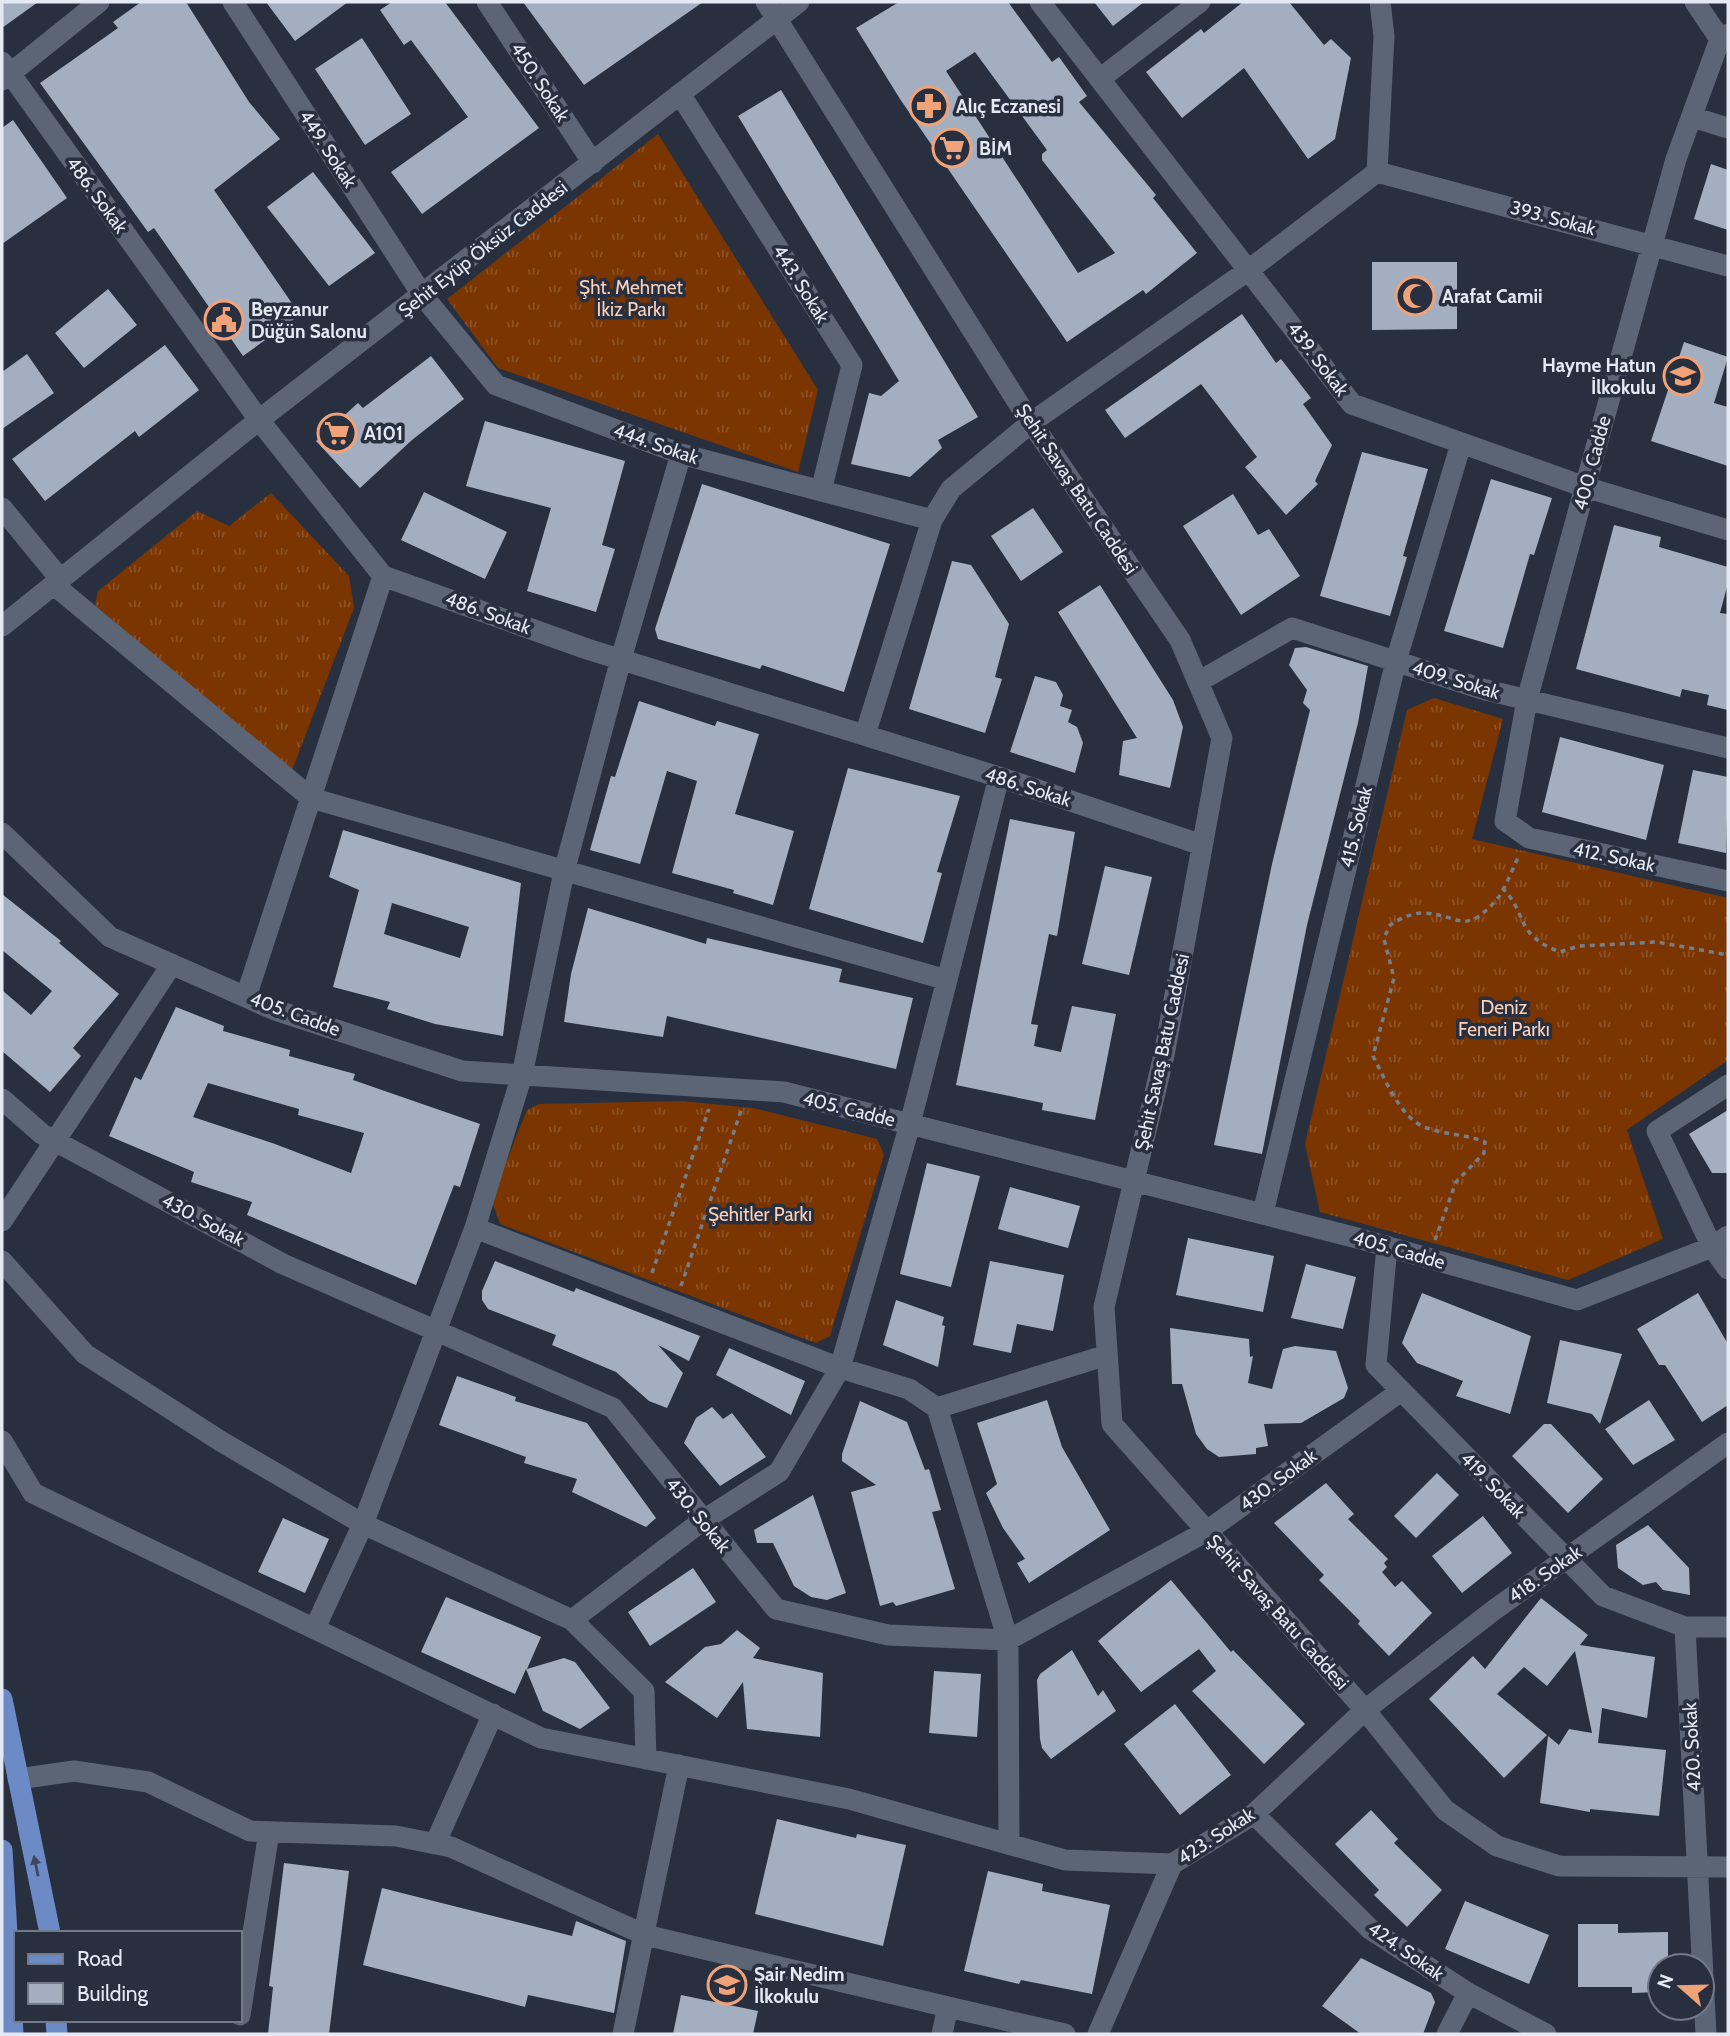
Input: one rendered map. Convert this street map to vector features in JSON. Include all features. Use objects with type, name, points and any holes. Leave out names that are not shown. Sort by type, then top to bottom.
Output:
[{"type":"main road","points":[[2,1699],[50,1931]]},
{"type":"main road","points":[[2,1850],[4,1944],[13,2034]]},
{"type":"street","points":[[5,72],[99,2]]},
{"type":"street","name":"449. Sokak","points":[[233,2],[423,296]]},
{"type":"street","name":"450. Sokak","points":[[487,2],[593,163]]},
{"type":"street","name":"Şehit Eyüp Öksüz Caddesi","points":[[2,626],[259,420],[423,296],[680,94],[771,10],[799,2]]},
{"type":"street","name":"439. Sokak","points":[[1040,2],[1250,269],[1352,404],[1585,487],[1728,530]]},
{"type":"street","points":[[1101,78],[1200,2]]},
{"type":"street","points":[[865,735],[932,520],[951,489],[1032,422],[1250,269],[1377,172],[1384,36],[1380,2]]},
{"type":"street","points":[[1695,2],[1724,37]]},
{"type":"street","name":"Şehit Savaş Batu Caddesi","points":[[771,10],[1032,422],[1180,640],[1222,738],[1164,1055],[1104,1307],[1112,1424],[1365,1710],[1445,1810],[1497,1846],[1559,1866],[1728,1867]]},
{"type":"street","name":"400. Cadde","points":[[1504,821],[1527,700],[1676,159],[1724,37]]},
{"type":"street","name":"486. Sokak","points":[[5,72],[259,420],[383,576],[621,659],[999,777],[1202,845]]},
{"type":"street","name":"443. Sokak","points":[[680,94],[852,365],[821,491]]},
{"type":"street","points":[[1692,117],[1728,128]]},
{"type":"street","name":"393. Sokak","points":[[1377,172],[1728,266]]},
{"type":"street","name":"444. Sokak","points":[[423,296],[495,385],[681,454],[932,520]]},
{"type":"street","name":"415. Sokak","points":[[1263,1213],[1396,662],[1461,444]]},
{"type":"street","points":[[315,1628],[363,1524],[475,1228],[522,1075],[564,872],[621,659],[681,454]]},
{"type":"street","points":[[2,508],[57,582],[311,798],[947,980]]},
{"type":"street","points":[[246,997],[383,576]]},
{"type":"street","name":"409. Sokak","points":[[1198,682],[1292,628],[1527,700],[1728,748]]},
{"type":"street","points":[[572,1620],[702,1521],[779,1472],[840,1368],[910,1124],[999,777]]},
{"type":"street","name":"412. Sokak","points":[[1504,821],[1529,838],[1728,881]]},
{"type":"street","name":"405. Cadde","points":[[2,834],[110,937],[275,1010],[462,1071],[785,1092],[1263,1213],[1577,1300],[1720,1242]]},
{"type":"street","points":[[2,1221],[172,964]]},
{"type":"street","points":[[1728,1085],[1657,1131],[1720,1242],[1728,1269]]},
{"type":"street","name":"430. Sokak","points":[[2,1099],[55,1141],[282,1264],[613,1408],[776,1609],[888,1635],[1008,1640],[1207,1531],[1401,1391]]},
{"type":"street","points":[[475,1228],[840,1368],[909,1389],[937,1408],[1008,1640],[1009,1844]]},
{"type":"street","name":"419. Sokak","points":[[1387,1246],[1376,1365],[1564,1560],[1603,1596],[1685,1627],[1728,1627]]},
{"type":"street","points":[[2,1261],[85,1354],[222,1443],[363,1524],[572,1620],[644,1691],[646,1759]]},
{"type":"street","points":[[937,1408],[1107,1355]]},
{"type":"street","points":[[2,1441],[33,1493],[541,1738],[849,1799],[1065,1860],[1172,1864]]},
{"type":"street","name":"418. Sokak","points":[[1365,1710],[1494,1609],[1728,1443]]},
{"type":"street","name":"420. Sokak","points":[[1685,1627],[1706,2034]]},
{"type":"street","name":"423. Sokak","points":[[1098,2034],[1172,1864],[1254,1814],[1365,1710]]},
{"type":"street","points":[[435,1844],[493,1714]]},
{"type":"street","points":[[623,2034],[679,1765]]},
{"type":"street","points":[[18,1779],[74,1771],[148,1782],[250,1830],[396,1836],[452,1847],[645,1935],[1065,2034]]},
{"type":"street","name":"424. Sokak","points":[[1254,1814],[1370,1929],[1468,1993],[1546,2034]]},
{"type":"street","points":[[242,2002],[269,1832]]},
{"type":"street","points":[[1447,2034],[1468,1993]]},
{"type":"street","points":[[942,2034],[948,2007]]},
{"type":"path","points":[[1429,1258],[1456,1182],[1484,1153],[1485,1142],[1471,1136],[1426,1128],[1410,1120],[1401,1109],[1373,1056],[1394,978],[1384,939],[1389,926],[1402,917],[1424,913],[1462,923],[1476,918],[1498,898],[1529,838]]},
{"type":"path","points":[[1502,888],[1512,897],[1521,922],[1531,936],[1560,951],[1579,946],[1657,942],[1728,955]]},
{"type":"path","points":[[646,1292],[716,1088]]},
{"type":"path","points":[[675,1304],[749,1090]]},
{"type":"green space","name":"Şht. Mehmet İkiz Parkı","points":[[658,134],[818,390],[798,472],[498,368],[447,299]]},
{"type":"green space","points":[[271,493],[349,576],[354,608],[291,773],[95,605],[98,591],[197,511],[229,526]]},
{"type":"green space","name":"Deniz Feneri Parkı","points":[[1434,698],[1503,719],[1472,839],[1728,898],[1728,1060],[1627,1130],[1663,1239],[1568,1280],[1320,1212],[1305,1144],[1407,710]]},
{"type":"green space","name":"Şehitler Parkı","points":[[682,1101],[753,1108],[877,1139],[884,1155],[830,1336],[816,1343],[500,1224],[491,1199],[527,1110],[539,1104]]},
{"type":"building","points":[[2,2],[38,2],[2,28]]},
{"type":"building","points":[[141,2],[186,2],[249,102],[280,139],[214,190],[300,315],[243,356],[154,228],[148,232],[40,83],[118,28],[113,22]]},
{"type":"building","points":[[266,2],[348,2],[295,41]]},
{"type":"building","points":[[392,2],[445,2],[539,128],[422,214],[391,172],[468,117],[411,40],[404,45],[380,10]]},
{"type":"building","points":[[523,2],[703,2],[584,85]]},
{"type":"building","points":[[899,2],[1008,2],[1052,62],[1059,57],[1087,96],[1079,102],[1156,195],[1153,198],[1197,253],[1146,294],[1143,290],[1067,342],[900,99],[856,28]],"holes":[[[975,52],[1047,150],[1042,154],[1042,160],[1115,253],[1078,273],[946,71]]]},
{"type":"building","points":[[1094,2],[1144,2],[1113,26]]},
{"type":"building","points":[[1243,2],[1289,2],[1324,45],[1331,39],[1351,58],[1335,139],[1308,159],[1244,68],[1182,118],[1146,72],[1201,29],[1204,33]]},
{"type":"building","points":[[362,38],[411,114],[365,145],[315,69]]},
{"type":"building","points":[[781,90],[978,417],[938,440],[942,448],[910,477],[851,464],[869,393],[881,396],[899,381],[738,116]]},
{"type":"building","points":[[13,120],[67,198],[2,244],[2,128]]},
{"type":"building","points":[[1711,164],[1728,170],[1728,230],[1694,219]]},
{"type":"building","points":[[313,172],[375,253],[329,286],[267,207]]},
{"type":"building","name":"Arafat Camii","points":[[1372,262],[1457,262],[1457,329],[1372,330]]},
{"type":"building","points":[[108,289],[137,325],[84,368],[55,333]]},
{"type":"building","points":[[1242,314],[1276,363],[1281,359],[1311,398],[1303,404],[1332,445],[1315,481],[1318,484],[1286,515],[1245,467],[1257,457],[1201,384],[1125,438],[1105,410]]},
{"type":"building","points":[[1684,342],[1728,357],[1714,403],[1728,407],[1728,466],[1651,441]]},
{"type":"building","points":[[165,345],[199,390],[139,437],[135,431],[45,501],[12,459]]},
{"type":"building","points":[[27,354],[54,393],[2,429],[2,372]]},
{"type":"building","points":[[431,356],[464,399],[412,440],[360,488],[316,441],[358,403],[363,408]]},
{"type":"building","points":[[485,421],[625,461],[602,545],[615,549],[596,612],[527,591],[551,508],[466,486]]},
{"type":"building","points":[[1362,452],[1428,469],[1403,556],[1407,557],[1390,616],[1320,596]]},
{"type":"building","points":[[1491,479],[1552,498],[1534,555],[1530,554],[1503,648],[1444,631]]},
{"type":"building","points":[[702,484],[890,544],[844,692],[762,665],[760,669],[658,639],[655,629]]},
{"type":"building","points":[[424,492],[507,532],[485,579],[401,540]]},
{"type":"building","points":[[1233,494],[1258,535],[1269,529],[1300,576],[1241,615],[1183,526]]},
{"type":"building","points":[[1033,508],[1063,552],[1021,581],[991,536]]},
{"type":"building","points":[[1614,525],[1661,537],[1659,547],[1728,567],[1728,583],[1720,613],[1728,614],[1728,710],[1707,705],[1709,695],[1682,689],[1680,697],[1576,669]]},
{"type":"building","points":[[952,561],[971,565],[1009,624],[995,677],[1002,679],[985,733],[909,709]]},
{"type":"building","points":[[1100,585],[1173,700],[1183,727],[1170,788],[1119,775],[1123,741],[1137,738],[1058,612]]},
{"type":"building","points":[[1306,647],[1368,666],[1358,723],[1307,925],[1262,1154],[1214,1145],[1272,864],[1310,710],[1303,703],[1307,690],[1289,665],[1295,648]]},
{"type":"building","points":[[1035,676],[1056,682],[1063,695],[1060,706],[1072,710],[1068,722],[1077,727],[1083,743],[1075,773],[1010,752]]},
{"type":"building","points":[[639,701],[715,726],[717,721],[759,734],[735,814],[794,831],[773,905],[733,893],[734,890],[672,873],[697,781],[667,771],[640,864],[590,850],[611,776],[615,777]]},
{"type":"building","points":[[1560,737],[1664,765],[1646,840],[1542,812]]},
{"type":"building","points":[[848,768],[960,796],[937,872],[942,873],[923,943],[809,909]]},
{"type":"building","points":[[1693,770],[1728,777],[1726,853],[1678,843]]},
{"type":"building","points":[[1010,819],[1075,832],[1057,936],[1049,934],[1031,1024],[1038,1025],[1034,1046],[1061,1052],[1072,1006],[1116,1014],[1095,1120],[1042,1110],[1043,1103],[956,1085]]},
{"type":"building","points":[[343,830],[521,883],[503,1036],[435,1024],[387,1009],[390,1002],[333,987],[359,890],[329,877]],"holes":[[[392,903],[469,927],[460,958],[384,934]]]},
{"type":"building","points":[[1105,866],[1152,877],[1129,975],[1082,964]]},
{"type":"building","points":[[2,894],[61,941],[59,943],[119,994],[73,1048],[81,1056],[50,1092],[2,1051],[2,990],[31,1015],[52,991],[2,950]]},
{"type":"building","points":[[588,908],[706,944],[707,938],[842,969],[839,982],[913,998],[896,1069],[667,1016],[663,1037],[564,1022],[571,974]]},
{"type":"building","points":[[176,1007],[224,1026],[223,1031],[290,1050],[289,1056],[355,1074],[353,1080],[480,1124],[460,1187],[454,1185],[416,1285],[247,1215],[252,1202],[191,1182],[194,1172],[109,1136],[135,1077],[141,1080]],"holes":[[[208,1083],[299,1109],[298,1115],[364,1133],[351,1173],[193,1117]]]},
{"type":"building","points":[[1728,1110],[1728,1173],[1712,1173],[1689,1134]]},
{"type":"building","points":[[927,1163],[980,1176],[951,1287],[900,1274]]},
{"type":"building","points":[[1010,1187],[1080,1206],[1068,1248],[998,1229]]},
{"type":"building","points":[[1188,1238],[1274,1256],[1263,1312],[1176,1295]]},
{"type":"building","points":[[495,1261],[574,1292],[576,1288],[700,1336],[689,1361],[658,1345],[683,1373],[667,1408],[649,1401],[616,1372],[552,1345],[556,1335],[488,1309],[482,1300],[482,1291]]},
{"type":"building","points":[[990,1261],[1064,1275],[1053,1331],[1017,1324],[1011,1353],[973,1345]]},
{"type":"building","points":[[1306,1264],[1356,1277],[1343,1329],[1291,1318]]},
{"type":"building","points":[[1422,1293],[1531,1336],[1510,1414],[1456,1396],[1463,1381],[1417,1363],[1402,1343]]},
{"type":"building","points":[[1698,1293],[1728,1344],[1728,1405],[1702,1422],[1665,1365],[1659,1365],[1637,1329]]},
{"type":"building","points":[[896,1300],[944,1317],[938,1367],[883,1345]]},
{"type":"building","points":[[1170,1328],[1249,1339],[1250,1357],[1253,1356],[1248,1383],[1272,1389],[1283,1349],[1295,1346],[1336,1351],[1348,1388],[1344,1398],[1301,1423],[1264,1424],[1268,1446],[1256,1448],[1256,1454],[1219,1457],[1207,1449],[1196,1434],[1182,1384],[1172,1384]]},
{"type":"building","points":[[1560,1340],[1622,1354],[1600,1424],[1592,1414],[1547,1403]]},
{"type":"building","points":[[729,1348],[805,1381],[791,1415],[716,1375]]},
{"type":"building","points":[[457,1376],[516,1397],[515,1401],[587,1423],[656,1518],[646,1527],[572,1492],[577,1479],[524,1463],[526,1457],[439,1425]]},
{"type":"building","points":[[1047,1400],[1062,1447],[1110,1530],[1029,1583],[1017,1563],[1025,1559],[1003,1528],[986,1493],[997,1484],[977,1423]]},
{"type":"building","points":[[1649,1400],[1675,1440],[1633,1465],[1605,1429]]},
{"type":"building","points":[[860,1401],[907,1422],[925,1470],[929,1469],[941,1510],[932,1512],[955,1589],[896,1606],[893,1602],[880,1606],[851,1492],[876,1485],[842,1461]]},
{"type":"building","points":[[712,1407],[723,1419],[732,1413],[766,1457],[720,1486],[684,1443],[696,1418]]},
{"type":"building","points":[[1544,1424],[1551,1424],[1603,1479],[1568,1513],[1512,1456]]},
{"type":"building","points":[[1437,1473],[1459,1495],[1416,1538],[1394,1516]]},
{"type":"building","points":[[1326,1483],[1354,1514],[1348,1519],[1388,1559],[1384,1563],[1387,1567],[1382,1572],[1395,1587],[1402,1581],[1432,1613],[1389,1656],[1358,1624],[1360,1621],[1319,1580],[1324,1575],[1274,1523]]},
{"type":"building","points":[[813,1495],[846,1593],[827,1600],[811,1597],[794,1586],[773,1543],[757,1543],[754,1530]]},
{"type":"building","points":[[1483,1516],[1512,1553],[1462,1593],[1432,1556]]},
{"type":"building","points":[[283,1518],[329,1539],[305,1593],[258,1572]]},
{"type":"building","points":[[1648,1525],[1689,1568],[1690,1595],[1663,1590],[1656,1582],[1643,1585],[1618,1568],[1616,1545]]},
{"type":"building","points":[[693,1568],[716,1602],[650,1646],[628,1612]]},
{"type":"building","points":[[1171,1580],[1231,1652],[1233,1650],[1305,1724],[1264,1764],[1192,1691],[1216,1671],[1199,1649],[1141,1692],[1098,1641]]},
{"type":"building","points":[[446,1597],[541,1637],[527,1669],[564,1658],[575,1662],[610,1708],[580,1729],[543,1711],[526,1669],[515,1694],[421,1652]]},
{"type":"building","points":[[1541,1598],[1588,1635],[1580,1645],[1655,1657],[1647,1718],[1602,1708],[1598,1743],[1666,1750],[1659,1816],[1590,1809],[1590,1812],[1540,1803],[1548,1736],[1559,1745],[1569,1729],[1592,1733],[1575,1651],[1547,1686],[1524,1667],[1497,1694],[1547,1735],[1504,1778],[1429,1699],[1473,1656],[1485,1669]]},
{"type":"building","points":[[737,1630],[760,1648],[753,1658],[823,1673],[820,1737],[747,1729],[743,1682],[717,1718],[665,1682],[705,1647],[721,1644]]},
{"type":"building","points":[[1072,1650],[1098,1696],[1103,1690],[1116,1711],[1051,1759],[1042,1748],[1040,1739],[1037,1680],[1040,1674]]},
{"type":"building","points":[[934,1671],[981,1674],[977,1737],[929,1733]]},
{"type":"building","points":[[1175,1704],[1231,1775],[1180,1815],[1124,1744]]},
{"type":"building","points":[[1371,1810],[1398,1839],[1394,1843],[1442,1890],[1407,1927],[1374,1895],[1379,1890],[1335,1844]]},
{"type":"building","points":[[777,1819],[856,1838],[857,1834],[906,1845],[883,1946],[755,1914]]},
{"type":"building","points":[[284,1863],[349,1871],[329,2034],[268,2034],[273,1987],[269,1986]]},
{"type":"building","points":[[988,1871],[1043,1884],[1042,1891],[1110,1905],[1092,1994],[1021,1980],[1019,1984],[964,1971]]},
{"type":"building","points":[[382,1888],[572,1936],[576,1921],[626,1941],[614,2013],[528,1995],[525,2007],[363,1965]]},
{"type":"building","points":[[1465,1901],[1549,1935],[1529,1984],[1445,1949]]},
{"type":"building","points":[[1578,1924],[1618,1924],[1618,1933],[1668,1932],[1668,1952],[1646,1952],[1646,1992],[1632,1993],[1632,1987],[1578,1987]]},
{"type":"building","points":[[1361,1958],[1431,1993],[1435,2002],[1423,2034],[1361,2034],[1322,2006]]},
{"type":"building","points":[[681,1995],[758,2011],[753,2034],[673,2034]]},
{"type":"place","name":"Alıç Eczanesi","points":[[929,106]]},
{"type":"place","name":"BİM","points":[[952,148]]},
{"type":"place","name":"Arafat Camii","points":[[1415,296]]},
{"type":"place","name":"Beyzanur Düğün Salonu","points":[[224,320]]},
{"type":"place","name":"Hayme Hatun İlkokulu","points":[[1683,376]]},
{"type":"place","name":"A101","points":[[337,433]]},
{"type":"place","name":"Şair Nedim İlkokulu","points":[[727,1985]]}]
